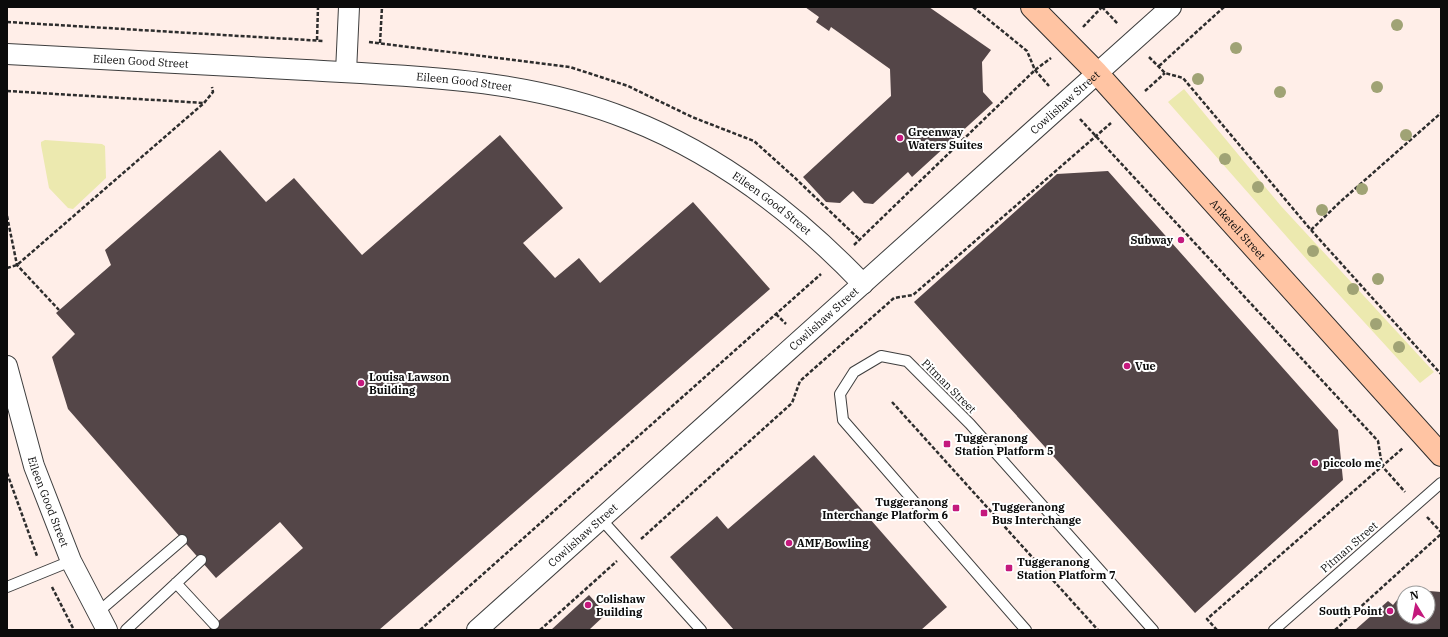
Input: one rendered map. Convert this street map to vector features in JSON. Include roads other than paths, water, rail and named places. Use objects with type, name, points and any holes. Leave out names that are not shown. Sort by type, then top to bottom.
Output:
[{"type":"street","points":[[346,72],[349,7]]},
{"type":"street","name":"Anketell Street","points":[[1032,7],[1097,73],[1441,455]]},
{"type":"street","name":"Cowlishaw Street","points":[[477,630],[1171,7]]},
{"type":"street","name":"Eileen Good Street","points":[[7,54],[441,78],[514,88],[590,106],[627,118],[664,135],[735,174],[769,198],[839,258],[863,284]]},
{"type":"street","name":"Eileen Good Street","points":[[7,366],[34,466],[70,561],[102,622]]},
{"type":"lane","name":"Pitman Street","points":[[1026,630],[843,420],[840,394],[854,372],[881,356],[907,360],[970,424],[1153,630]]},
{"type":"lane","name":"Pitman Street","points":[[1274,630],[1441,483]]},
{"type":"lane","points":[[601,519],[701,630]]},
{"type":"lane","points":[[102,622],[182,540]]},
{"type":"lane","points":[[126,630],[201,560]]},
{"type":"lane","points":[[7,587],[70,561]]},
{"type":"lane","points":[[176,583],[214,624]]},
{"type":"place","name":"Greenway Waters Suites","points":[[900,138]]},
{"type":"place","name":"Subway","points":[[1181,240]]},
{"type":"place","name":"Vue","points":[[1127,366]]},
{"type":"place","name":"Louisa Lawson Building","points":[[361,383]]},
{"type":"place","name":"Tuggeranong Station Platform 5","points":[[947,444]]},
{"type":"place","name":"piccolo me","points":[[1315,463]]},
{"type":"place","name":"Tuggeranong Interchange Platform 6","points":[[956,508]]},
{"type":"place","name":"Tuggeranong Bus Interchange","points":[[984,513]]},
{"type":"place","name":"AMF Bowling","points":[[789,543]]},
{"type":"place","name":"Tuggeranong Station Platform 7","points":[[1009,568]]},
{"type":"place","name":"Colishaw Building","points":[[588,605]]},
{"type":"place","name":"South Point","points":[[1390,611]]}]
